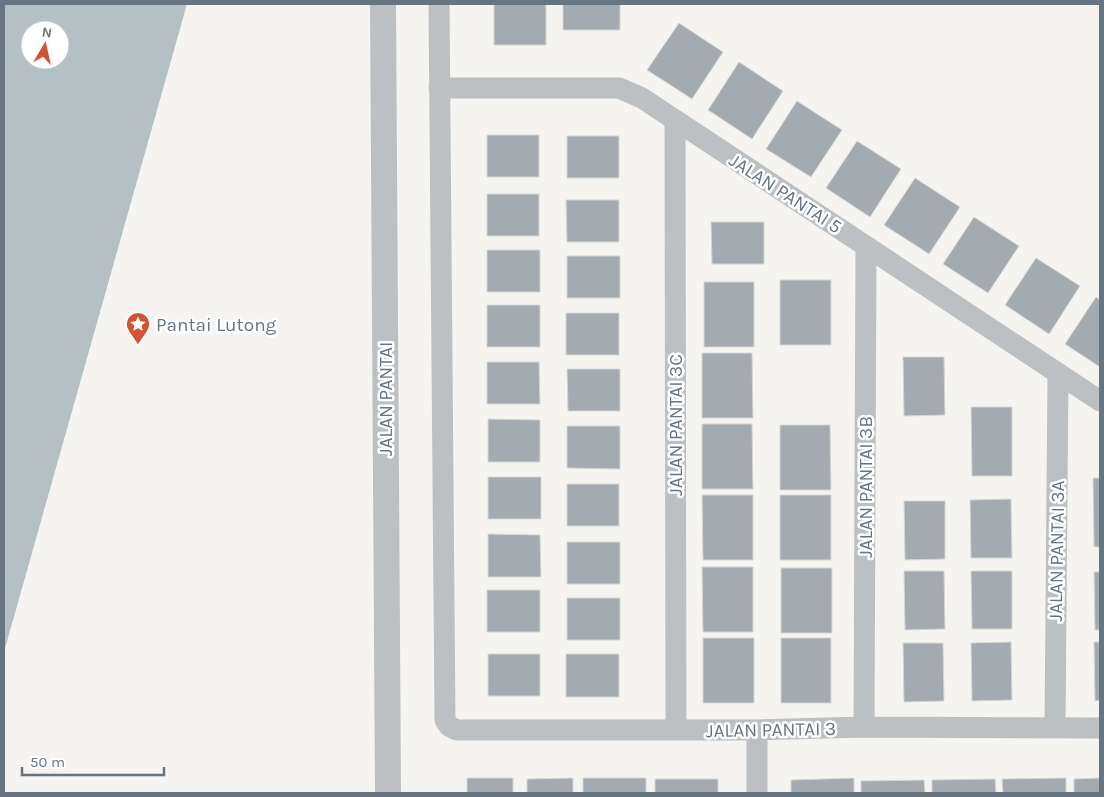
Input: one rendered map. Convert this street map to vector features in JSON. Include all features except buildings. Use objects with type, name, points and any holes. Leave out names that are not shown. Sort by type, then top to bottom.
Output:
[{"type":"street","name":"JALAN PANTAI","points":[[382,4],[388,793]]},
{"type":"street","points":[[439,4],[439,88]]},
{"type":"street","name":"JALAN PANTAI 5","points":[[439,88],[619,88],[642,98],[1100,401]]},
{"type":"street","name":"JALAN PANTAI 3","points":[[439,88],[445,720],[449,726],[457,730],[1100,728]]},
{"type":"street","name":"JALAN PANTAI 3C","points":[[675,120],[676,730]]},
{"type":"street","name":"JALAN PANTAI 3B","points":[[864,728],[866,246]]},
{"type":"street","name":"JALAN PANTAI 3A","points":[[1055,728],[1058,374]]},
{"type":"street","points":[[757,730],[757,793]]},
{"type":"shaded area","points":[[4,4],[187,4],[4,652]]},
{"type":"place","name":"Pantai Lutong","points":[[138,345]]}]
